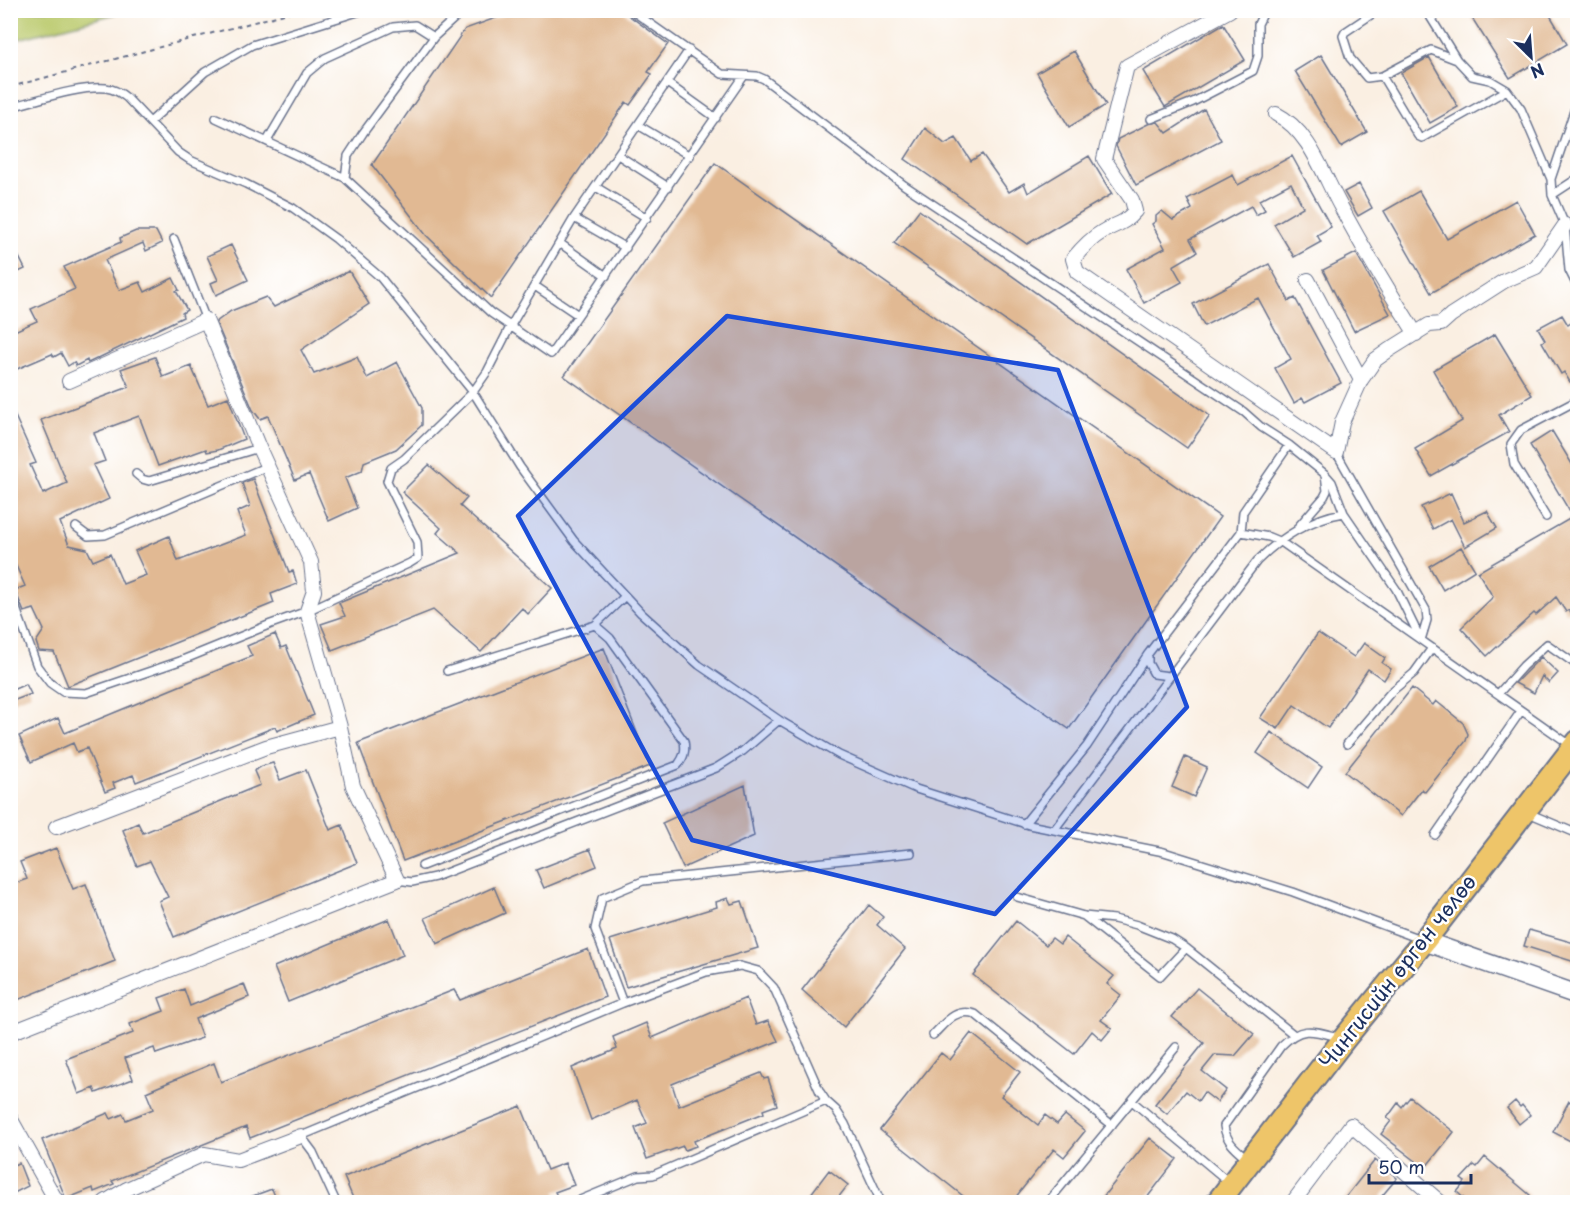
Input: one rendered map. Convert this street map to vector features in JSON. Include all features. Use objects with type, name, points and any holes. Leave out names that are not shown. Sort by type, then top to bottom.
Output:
[{"type":"highway","name":"Чингисийн өргөн чөлөө","points":[[1218,1203],[1576,745]]},
{"type":"street","points":[[1230,10],[1126,66],[1104,159],[1132,200],[1135,211],[1126,221],[1102,232],[1086,243],[1073,258],[1077,272],[1336,452],[1342,422],[1361,380],[1375,360],[1429,325],[1442,324],[1451,315],[1504,281],[1536,267],[1565,225]]},
{"type":"street","points":[[1275,114],[1288,120],[1316,157],[1340,206],[1416,334]]},
{"type":"street","points":[[1308,280],[1361,380]]},
{"type":"street","points":[[10,1033],[397,880],[353,786],[340,727],[307,611],[314,591],[311,562],[259,448],[206,320],[69,381]]},
{"type":"street","points":[[56,827],[266,747],[340,727]]},
{"type":"street","points":[[1424,941],[1578,995]]},
{"type":"street","points":[[10,1118],[57,1203]]},
{"type":"street","points":[[1293,1203],[1351,1125],[1440,1203]]},
{"type":"street","points":[[105,1203],[127,1189],[204,1154],[238,1160],[301,1136]]},
{"type":"lane","points":[[150,122],[205,72],[252,45],[364,10]]},
{"type":"lane","points":[[345,178],[348,156],[434,38],[457,16],[478,10]]},
{"type":"lane","points":[[631,10],[722,74],[757,76],[765,79],[904,185],[1244,411],[1261,427],[1289,445],[1332,482],[1344,513],[1396,590],[1421,640]]},
{"type":"lane","points":[[1150,119],[1193,102],[1253,71],[1258,56],[1258,24],[1265,10]]},
{"type":"lane","points":[[1378,10],[1343,36],[1350,58],[1367,78],[1382,76],[1431,50],[1457,60]]},
{"type":"lane","points":[[1426,10],[1457,60],[1472,76],[1490,80],[1508,90],[1521,109],[1551,179],[1552,195],[1565,225],[1569,270],[1578,288]]},
{"type":"lane","points":[[267,141],[307,73],[325,58],[393,27],[416,25],[434,38]]},
{"type":"lane","points":[[10,592],[37,666],[50,683],[63,692],[86,693],[180,661],[307,611],[418,558],[417,542],[387,481],[391,468],[404,459],[473,392],[487,372],[510,327],[561,244],[574,218],[689,50]]},
{"type":"lane","points":[[216,118],[345,178],[491,313],[551,354],[744,76]]},
{"type":"lane","points":[[1382,76],[1418,136],[1422,138],[1508,90]]},
{"type":"lane","points":[[667,83],[716,118]]},
{"type":"lane","points":[[10,107],[86,89],[108,88],[117,91],[127,98],[178,152],[190,160],[246,184],[293,208],[336,238],[380,278],[473,392],[520,468],[574,541],[625,596],[699,665],[779,720],[839,755],[916,789],[1024,824],[1164,852],[1293,892],[1424,941]]},
{"type":"lane","points":[[1551,179],[1578,99]]},
{"type":"lane","points":[[638,125],[690,156]]},
{"type":"lane","points":[[618,155],[668,188]]},
{"type":"lane","points":[[1552,195],[1578,178]]},
{"type":"lane","points":[[596,187],[647,218]]},
{"type":"lane","points":[[574,218],[626,248]]},
{"type":"lane","points":[[174,239],[206,320]]},
{"type":"lane","points":[[561,244],[606,276]]},
{"type":"lane","points":[[535,286],[578,315]]},
{"type":"lane","points":[[1546,517],[1514,464],[1511,444],[1521,430],[1578,400]]},
{"type":"lane","points":[[1024,824],[1087,746],[1148,654],[1241,532],[1243,512],[1289,445]]},
{"type":"lane","points":[[136,474],[149,481],[259,448]]},
{"type":"lane","points":[[1336,452],[1426,610],[1427,620],[1421,640]]},
{"type":"lane","points":[[76,527],[88,536],[105,535],[268,466]]},
{"type":"lane","points":[[1296,532],[1327,491],[1325,474]]},
{"type":"lane","points":[[1054,830],[1257,561],[1281,542],[1316,520],[1344,513]]},
{"type":"lane","points":[[1241,532],[1269,537],[1281,542],[1521,711],[1576,745]]},
{"type":"lane","points":[[447,671],[595,625],[625,596]]},
{"type":"lane","points":[[422,866],[678,765],[684,757],[684,741],[610,638],[595,625]]},
{"type":"lane","points":[[1498,694],[1547,644],[1574,663],[1578,658]]},
{"type":"lane","points":[[1347,744],[1391,692],[1414,673],[1432,648]]},
{"type":"lane","points":[[1148,654],[1148,663],[1154,674],[1169,676]]},
{"type":"lane","points":[[1435,835],[1521,711]]},
{"type":"lane","points":[[397,880],[412,882],[435,877],[716,768],[743,751],[779,720]]},
{"type":"lane","points":[[1524,811],[1578,834]]},
{"type":"lane","points":[[623,1003],[595,929],[602,898],[643,881],[911,853]]},
{"type":"lane","points":[[1017,897],[1084,916],[1114,919],[1163,935],[1186,948],[1293,1034]]},
{"type":"lane","points":[[1084,916],[1160,976],[1186,948]]},
{"type":"lane","points":[[336,1203],[313,1152],[301,1136],[623,1003],[706,972],[740,966],[758,971],[774,988],[826,1101],[836,1110],[845,1124],[881,1203]]},
{"type":"lane","points":[[933,1035],[957,1013],[967,1011],[975,1014],[1112,1125]]},
{"type":"lane","points":[[1250,1161],[1230,1144],[1225,1136],[1224,1126],[1281,1046],[1293,1034],[1314,1031],[1344,1039]]},
{"type":"lane","points":[[1048,1203],[1176,1047]]},
{"type":"lane","points":[[574,1203],[638,1176],[653,1175],[826,1101]]},
{"type":"lane","points":[[1132,1101],[1232,1184]]},
{"type":"path","points":[[10,87],[299,10]]},
{"type":"highlighted area","points":[[727,316],[1058,370],[1187,707],[995,914],[692,840],[518,516]]},
{"type":"green space","points":[[11,10],[127,10],[127,11],[11,41]]},
{"type":"building","points":[[518,10],[621,10],[668,44],[648,72],[652,74],[630,105],[626,102],[491,298],[426,235],[372,165],[465,29]]},
{"type":"building","points":[[1467,10],[1547,10],[1567,44],[1510,78]]},
{"type":"building","points":[[1223,24],[1245,60],[1165,107],[1143,71]]},
{"type":"building","points":[[1074,51],[1106,105],[1069,127],[1037,73]]},
{"type":"building","points":[[1321,55],[1367,132],[1341,147],[1295,71]]},
{"type":"building","points":[[1429,57],[1458,107],[1430,123],[1401,73]]},
{"type":"building","points":[[1204,109],[1221,140],[1136,185],[1116,146],[1118,139],[1148,124],[1158,122],[1167,133]]},
{"type":"building","points":[[925,128],[945,144],[956,138],[971,161],[982,154],[1009,192],[1024,183],[1028,193],[1089,156],[1112,194],[1027,244],[905,159]]},
{"type":"building","points":[[1292,156],[1331,227],[1317,235],[1321,242],[1294,257],[1274,224],[1303,207],[1291,183],[1259,200],[1265,210],[1256,215],[1251,206],[1190,239],[1197,252],[1173,266],[1182,282],[1144,303],[1126,269],[1165,248],[1152,224],[1156,221],[1156,216],[1162,211],[1173,220],[1192,209],[1187,199],[1233,175],[1238,185]]},
{"type":"building","points":[[715,163],[1220,517],[1069,729],[564,376]]},
{"type":"building","points":[[1359,184],[1372,208],[1358,216],[1344,192]]},
{"type":"building","points":[[1419,191],[1447,239],[1516,200],[1535,234],[1431,293],[1384,211]]},
{"type":"building","points":[[919,210],[1210,416],[1187,448],[894,243]]},
{"type":"building","points":[[136,231],[156,231],[162,243],[146,251],[143,243],[105,260],[119,290],[140,282],[145,292],[173,278],[179,290],[176,291],[187,310],[182,313],[183,317],[88,363],[87,360],[76,366],[74,362],[68,366],[61,353],[54,357],[52,354],[10,372],[10,333],[37,321],[31,309],[75,289],[64,267],[121,242],[120,238]]},
{"type":"building","points":[[10,239],[25,269],[10,276]]},
{"type":"building","points":[[231,245],[248,280],[216,295],[211,283],[218,280],[207,256]]},
{"type":"building","points":[[1356,253],[1390,314],[1354,331],[1323,270]]},
{"type":"building","points":[[1269,264],[1289,301],[1295,298],[1341,383],[1305,402],[1302,398],[1294,403],[1275,368],[1291,359],[1258,298],[1204,326],[1193,304]]},
{"type":"building","points":[[349,271],[369,304],[301,350],[314,374],[357,357],[367,378],[397,362],[422,408],[422,425],[396,449],[364,462],[362,471],[345,478],[357,508],[329,521],[309,474],[295,480],[268,416],[260,419],[253,410],[216,322],[231,311],[266,297],[274,307]]},
{"type":"building","points":[[1562,315],[1568,325],[1571,323],[1578,334],[1578,378],[1570,382],[1564,372],[1561,374],[1542,342],[1545,340],[1538,328]]},
{"type":"building","points":[[1495,334],[1532,395],[1499,415],[1509,432],[1431,476],[1415,449],[1462,421],[1433,370]]},
{"type":"building","points":[[155,357],[163,377],[191,366],[208,405],[228,397],[244,439],[218,450],[207,452],[206,449],[158,466],[139,416],[94,433],[105,461],[93,465],[109,499],[60,522],[69,545],[87,549],[93,561],[110,554],[123,584],[146,575],[135,551],[169,536],[178,561],[246,535],[237,512],[250,506],[242,483],[253,479],[289,572],[293,571],[297,584],[271,594],[274,603],[68,686],[54,652],[39,651],[36,642],[44,630],[34,609],[24,612],[15,590],[25,586],[10,552],[10,405],[36,463],[30,465],[43,494],[67,483],[41,420],[129,387],[121,369]]},
{"type":"building","points":[[1552,431],[1578,474],[1578,625],[1569,610],[1566,612],[1556,597],[1536,615],[1534,613],[1487,656],[1461,628],[1493,597],[1478,572],[1573,517],[1530,445]]},
{"type":"building","points":[[429,465],[467,498],[460,506],[552,588],[528,614],[522,608],[481,652],[433,610],[332,650],[321,624],[345,616],[339,603],[460,553],[437,533],[441,528],[402,492]]},
{"type":"building","points":[[1451,493],[1464,522],[1487,511],[1497,528],[1465,547],[1451,519],[1433,529],[1421,507]]},
{"type":"building","points":[[1461,547],[1475,570],[1443,590],[1429,566]]},
{"type":"building","points":[[1318,633],[1354,657],[1364,643],[1385,658],[1382,663],[1391,669],[1384,680],[1368,669],[1328,728],[1294,705],[1278,729],[1260,718]]},
{"type":"building","points":[[275,634],[281,648],[286,646],[314,715],[277,731],[275,727],[136,782],[133,775],[113,783],[115,788],[105,792],[87,748],[77,752],[73,743],[31,762],[19,736],[58,718],[65,733],[252,656],[247,646]]},
{"type":"building","points":[[604,648],[650,766],[403,861],[358,743]]},
{"type":"building","points":[[1541,657],[1558,673],[1549,683],[1542,676],[1534,693],[1515,683]]},
{"type":"building","points":[[26,684],[31,694],[10,702],[10,691]]},
{"type":"building","points":[[1412,688],[1433,705],[1436,701],[1463,723],[1468,734],[1466,741],[1425,792],[1422,789],[1401,816],[1345,772]]},
{"type":"building","points":[[1271,732],[1322,767],[1308,788],[1257,753]]},
{"type":"building","points":[[1185,757],[1207,767],[1194,797],[1172,787]]},
{"type":"building","points":[[273,763],[280,780],[306,770],[330,830],[342,825],[357,863],[174,937],[159,901],[168,897],[150,861],[137,866],[123,830],[138,823],[143,833],[260,785],[254,771]]},
{"type":"building","points":[[745,785],[754,836],[683,868],[662,823]]},
{"type":"building","points":[[56,848],[73,889],[86,884],[115,961],[10,1003],[10,885],[27,879],[20,862]]},
{"type":"building","points":[[590,849],[597,866],[544,888],[536,870]]},
{"type":"building","points":[[494,887],[505,913],[437,944],[425,918]]},
{"type":"building","points":[[728,898],[731,904],[742,901],[758,948],[626,987],[610,940],[717,907],[716,902]]},
{"type":"building","points":[[869,905],[883,917],[877,925],[905,949],[844,1027],[802,990]]},
{"type":"building","points":[[389,919],[403,955],[288,1002],[274,967]]},
{"type":"building","points":[[1016,921],[1046,945],[1052,938],[1060,944],[1065,937],[1114,976],[1107,984],[1121,995],[1101,1020],[1112,1028],[1102,1040],[1092,1031],[1074,1054],[973,975]]},
{"type":"building","points":[[1529,930],[1578,944],[1578,963],[1524,946]]},
{"type":"building","points":[[588,949],[605,997],[250,1138],[246,1127],[112,1181],[114,1184],[94,1192],[93,1188],[66,1199],[42,1140],[108,1113],[111,1119],[123,1114],[126,1120],[153,1109],[146,1092],[214,1063],[221,1082],[454,990],[460,1000]]},
{"type":"building","points":[[244,984],[249,997],[195,1019],[202,1038],[156,1054],[154,1048],[125,1058],[133,1079],[96,1093],[94,1088],[79,1094],[66,1059],[133,1033],[130,1024],[164,1011],[159,998],[184,989],[190,1006]]},
{"type":"building","points":[[1197,988],[1254,1034],[1235,1056],[1215,1055],[1202,1071],[1226,1090],[1217,1102],[1204,1092],[1198,1101],[1186,1091],[1167,1114],[1155,1104],[1204,1043],[1172,1017]]},
{"type":"building","points":[[746,998],[756,1025],[768,1021],[778,1041],[672,1084],[679,1106],[761,1073],[764,1079],[768,1078],[777,1105],[763,1110],[764,1113],[694,1141],[696,1146],[685,1150],[683,1146],[647,1159],[635,1128],[647,1123],[637,1100],[591,1120],[572,1068],[617,1049],[613,1037],[646,1023],[652,1038]]},
{"type":"building","points":[[971,1033],[1020,1072],[1001,1096],[1038,1125],[1045,1115],[1057,1124],[1065,1115],[1085,1131],[1064,1157],[1054,1149],[1011,1203],[972,1203],[880,1130],[941,1053],[950,1060]]},
{"type":"building","points":[[1410,1097],[1454,1132],[1425,1168],[1381,1134],[1391,1121],[1387,1118],[1398,1103],[1402,1107]]},
{"type":"building","points":[[1515,1101],[1520,1107],[1522,1105],[1530,1115],[1519,1124],[1507,1108]]},
{"type":"building","points":[[1569,1101],[1578,1106],[1578,1145],[1553,1132]]},
{"type":"building","points":[[521,1106],[547,1170],[565,1163],[574,1185],[555,1192],[557,1196],[540,1203],[355,1203],[344,1177]]},
{"type":"building","points":[[1150,1138],[1177,1159],[1143,1203],[1098,1203]]},
{"type":"building","points":[[1485,1157],[1530,1195],[1523,1203],[1469,1203],[1457,1192],[1465,1182],[1461,1179],[1474,1165],[1477,1167]]},
{"type":"building","points":[[1375,1160],[1397,1178],[1376,1203],[1341,1203]]},
{"type":"building","points":[[19,1163],[28,1186],[10,1195],[10,1166]]},
{"type":"building","points":[[829,1170],[848,1185],[834,1203],[804,1203]]},
{"type":"building","points":[[272,1189],[278,1203],[239,1203],[239,1201]]}]
